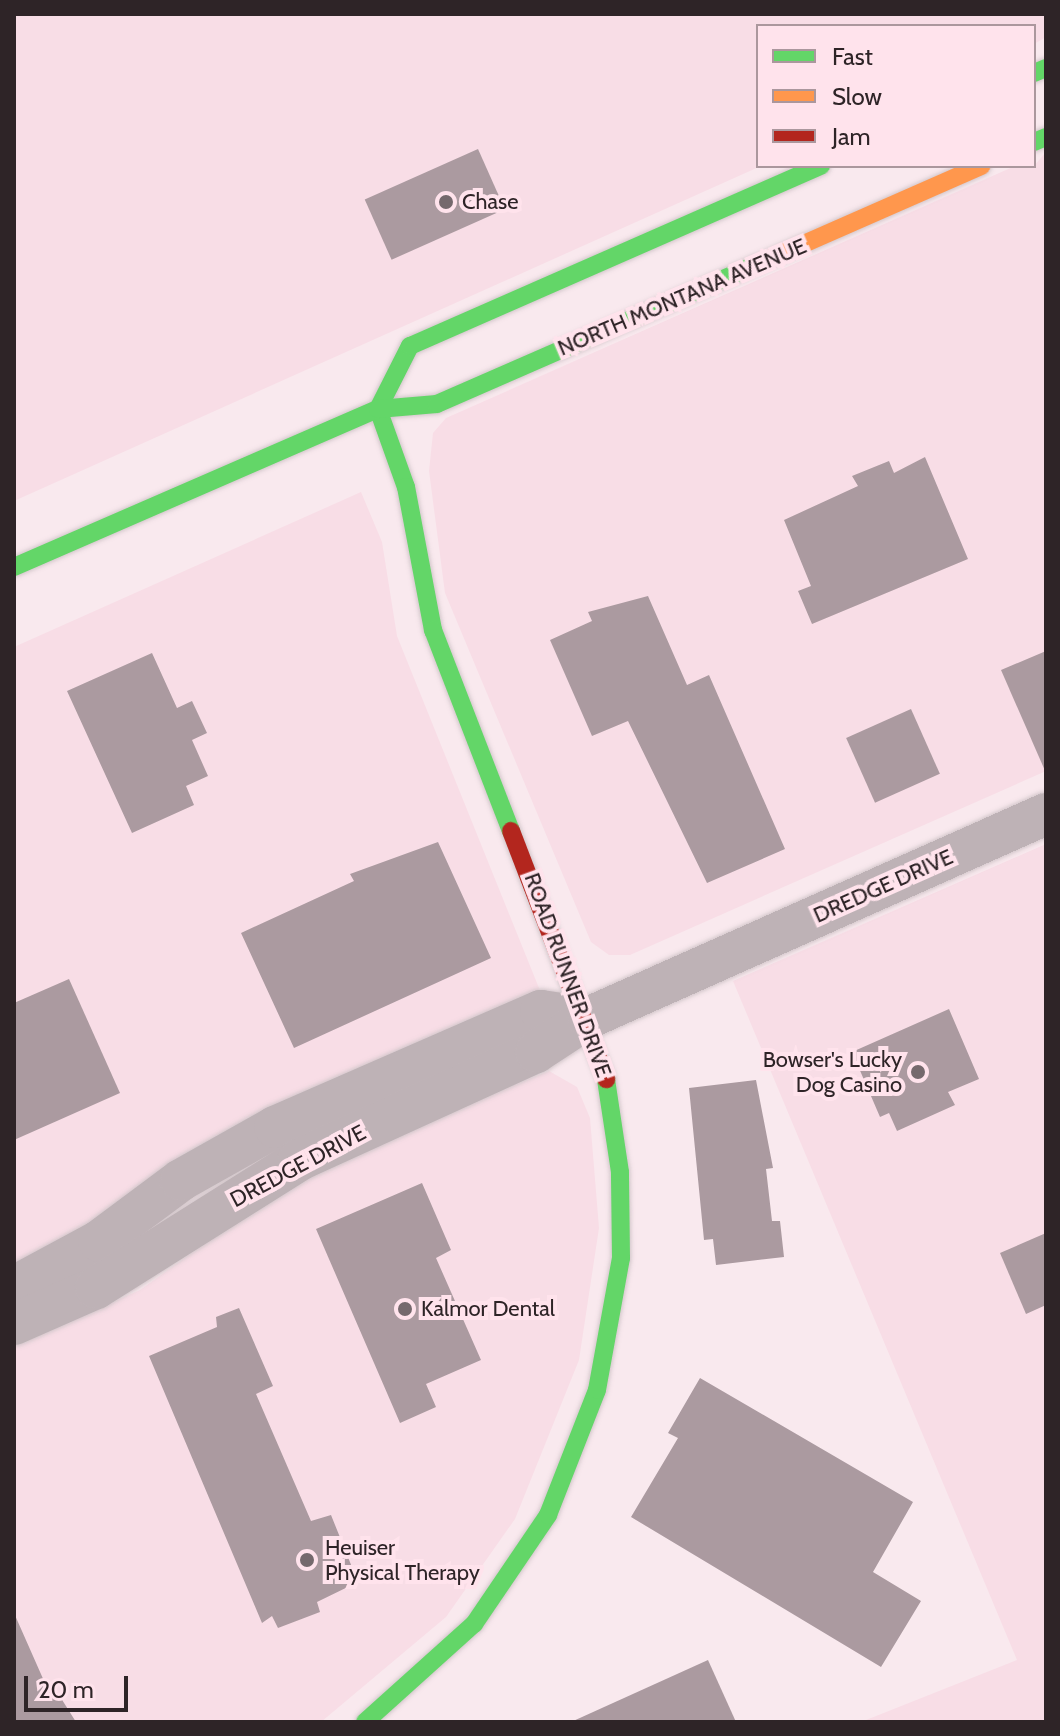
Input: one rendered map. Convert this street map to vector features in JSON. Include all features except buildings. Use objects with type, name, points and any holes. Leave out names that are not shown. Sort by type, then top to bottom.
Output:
[{"type":"main road","points":[[378,409],[410,346],[816,168]]},
{"type":"main road","name":"NORTH MONTANA AVENUE","points":[[14,567],[378,409],[437,404],[976,168]]},
{"type":"main road","name":"ROAD RUNNER DRIVE","points":[[365,1722],[444,1657],[506,1583],[548,1515],[597,1390],[621,1258],[620,1172],[612,1104],[588,1018],[433,630],[406,487],[378,409]]},
{"type":"street","name":"DREDGE DRIVE","points":[[14,1324],[96,1288],[299,1160],[536,1052],[588,1018],[1046,814]]},
{"type":"street","name":"DREDGE DRIVE","points":[[14,1287],[99,1241],[181,1180],[275,1127],[541,1011],[588,1018]]},
{"type":"shaded area","points":[[14,14],[1046,14],[1046,37],[1036,43],[1036,24],[756,24],[757,168],[14,501]]},
{"type":"shaded area","points":[[1046,152],[1046,771],[630,955],[609,955],[591,942],[445,593],[429,471],[433,433],[446,418],[1010,168],[1036,168]]},
{"type":"shaded area","points":[[361,492],[382,542],[397,636],[541,993],[14,1274],[14,647]]},
{"type":"shaded area","points":[[1046,844],[1046,1722],[861,1722],[1017,1660],[733,981]]},
{"type":"shaded area","points":[[549,1071],[577,1087],[590,1118],[599,1228],[579,1360],[515,1519],[446,1617],[321,1722],[14,1722],[14,1346],[140,1290],[314,1166]]},
{"type":"traffic: fast","points":[[1036,72],[1046,68]]},
{"type":"traffic: fast","points":[[1036,141],[1046,137]]},
{"type":"traffic: fast","points":[[378,409],[410,346],[816,168]]},
{"type":"traffic: fast","points":[[14,567],[378,409],[437,404],[758,264]]},
{"type":"traffic: fast","points":[[378,409],[406,487],[433,630],[511,831]]},
{"type":"traffic: fast","points":[[365,1722],[474,1624],[548,1515],[597,1390],[621,1258],[620,1172],[606,1079]]},
{"type":"traffic: slow","points":[[758,264],[976,168]]},
{"type":"traffic: jam","points":[[511,831],[606,1079]]},
{"type":"place","name":"Chase","points":[[446,202]]},
{"type":"place","name":"Bowser's Lucky Dog Casino","points":[[918,1072]]},
{"type":"place","name":"Kalmor Dental","points":[[405,1309]]},
{"type":"place","name":"Heuiser Physical Therapy","points":[[307,1560]]}]
